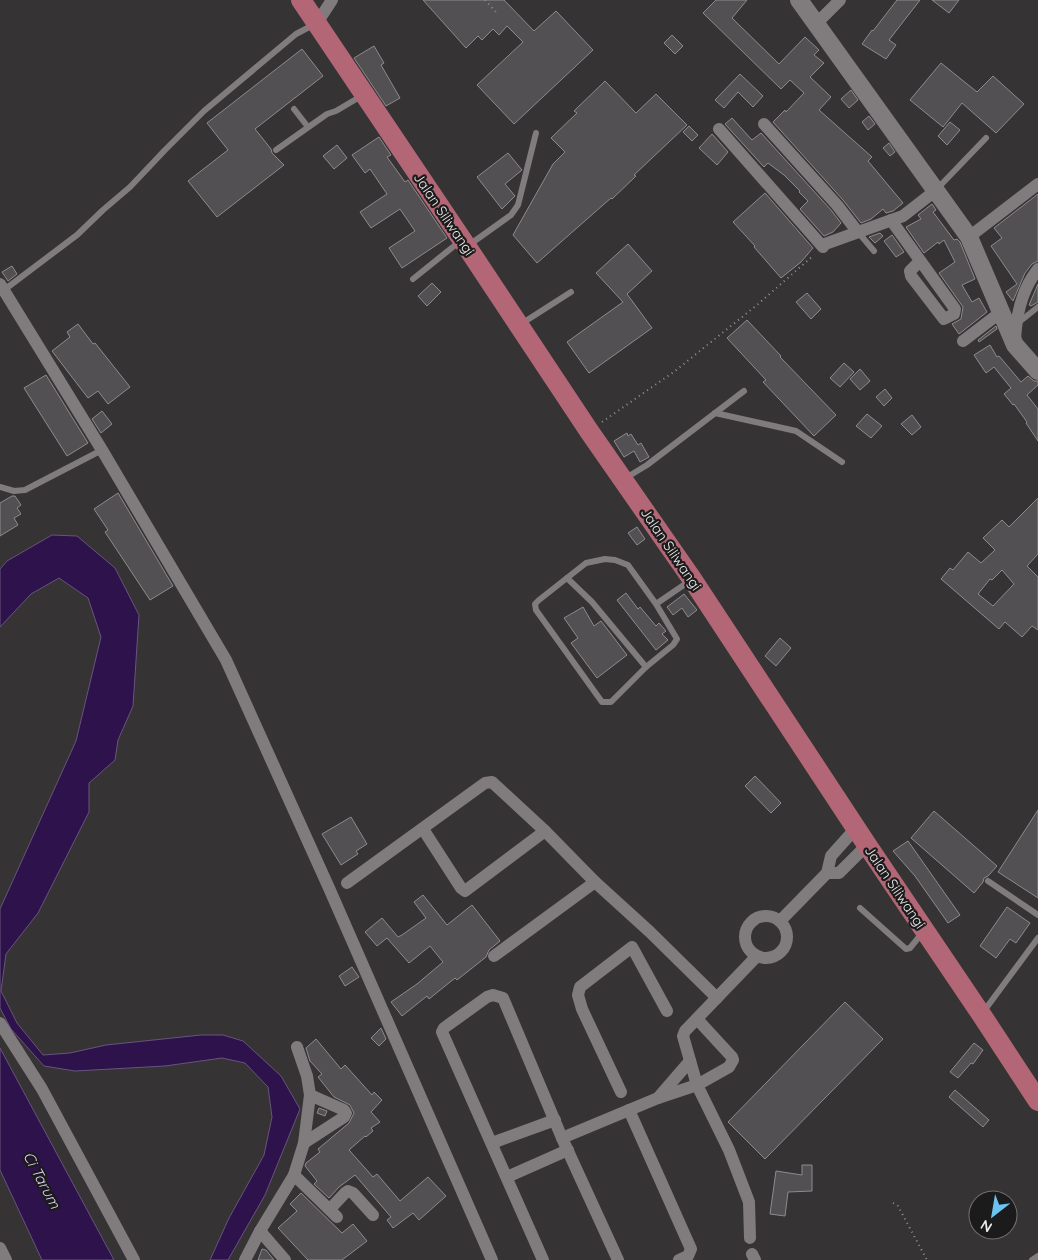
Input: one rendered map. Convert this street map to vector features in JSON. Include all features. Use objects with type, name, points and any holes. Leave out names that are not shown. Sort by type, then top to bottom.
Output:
[{"type":"main road","name":"Jalan Siliwangi","points":[[301,0],[465,243],[518,326],[692,579],[1038,1101]]},
{"type":"main road","points":[[799,0],[968,237],[1015,345],[1038,370]]},
{"type":"street","points":[[317,23],[332,0]]},
{"type":"street","points":[[817,23],[840,0]]},
{"type":"street","points":[[764,124],[837,204],[857,231]]},
{"type":"street","points":[[719,129],[823,246],[857,231],[903,216],[936,190]]},
{"type":"street","points":[[968,237],[1038,184]]},
{"type":"street","points":[[891,220],[920,261]]},
{"type":"street","points":[[1015,345],[1018,311],[1028,284],[1038,269]]},
{"type":"street","points":[[2,287],[102,450],[226,660],[329,888],[492,1260]]},
{"type":"street","points":[[964,341],[1001,312]]},
{"type":"street","points":[[347,883],[486,783],[492,782],[717,998]]},
{"type":"street","points":[[780,920],[827,873],[831,856],[856,828]]},
{"type":"street","points":[[423,829],[461,888],[465,891],[545,831]]},
{"type":"street","points":[[827,873],[839,872],[867,845]]},
{"type":"street","points":[[494,956],[595,882]]},
{"type":"street","points":[[762,916],[771,916],[780,920],[787,933],[785,946],[779,954],[771,958],[757,956],[749,950],[745,941],[745,932],[750,923],[762,916]]},
{"type":"street","points":[[621,1092],[582,1009],[578,995],[580,987],[650,932]]},
{"type":"street","points":[[632,947],[667,1011]]},
{"type":"street","points":[[750,1238],[749,1202],[729,1150],[697,1084],[683,1036],[757,956]]},
{"type":"street","points":[[543,1260],[442,1032],[444,1028],[487,997],[493,995],[503,998],[562,1138],[618,1260]]},
{"type":"street","points":[[562,1138],[697,1084],[729,1067],[733,1060],[697,1019]]},
{"type":"street","points":[[0,1023],[42,1089],[134,1260]]},
{"type":"street","points":[[245,1260],[294,1175],[304,1143],[310,1095],[307,1076],[297,1047]]},
{"type":"street","points":[[658,1098],[690,1061]]},
{"type":"street","points":[[304,1143],[344,1117],[346,1113],[344,1110],[310,1095]]},
{"type":"street","points":[[629,1110],[691,1249],[688,1256],[679,1260]]},
{"type":"street","points":[[492,1143],[555,1120]]},
{"type":"street","points":[[507,1177],[568,1150]]},
{"type":"street","points":[[294,1175],[333,1213],[348,1191],[353,1193],[373,1215]]},
{"type":"street","points":[[260,1231],[285,1260]]},
{"type":"street","points":[[0,1248],[6,1260]]},
{"type":"lane","points":[[2,287],[77,235],[130,187],[204,111],[296,34],[317,23]]},
{"type":"lane","points":[[276,150],[327,114],[364,95]]},
{"type":"lane","points":[[294,109],[308,127]]},
{"type":"lane","points":[[413,279],[450,248],[465,243],[511,215],[518,205],[536,133]]},
{"type":"lane","points":[[936,190],[986,138]]},
{"type":"lane","points":[[857,231],[874,251]]},
{"type":"lane","points":[[518,326],[571,292]]},
{"type":"lane","points":[[1016,325],[1038,307]]},
{"type":"lane","points":[[623,480],[744,391]]},
{"type":"lane","points":[[715,413],[796,431],[842,462]]},
{"type":"lane","points":[[0,487],[14,491],[26,490],[102,450]]},
{"type":"lane","points":[[605,559],[615,560],[628,565],[656,604],[677,639],[673,645],[646,667],[611,702],[602,702],[536,610],[535,604],[586,563],[605,559]]},
{"type":"lane","points":[[567,578],[592,602],[646,667]]},
{"type":"lane","points":[[656,604],[692,579]]},
{"type":"lane","points":[[988,881],[1038,915]]},
{"type":"lane","points":[[860,908],[906,949],[910,948],[924,931]]},
{"type":"lane","points":[[981,1014],[1038,938]]},
{"type":"lane","points":[[1032,1260],[1038,1256]]},
{"type":"path","points":[[485,0],[496,12]]},
{"type":"path","points":[[589,431],[676,371],[757,305],[823,246]]},
{"type":"path","points":[[893,1203],[898,1206],[927,1260]]},
{"type":"water","points":[[52,535],[77,536],[115,568],[139,615],[133,706],[118,740],[115,760],[89,783],[89,812],[38,913],[6,954],[1,991],[17,1023],[43,1055],[70,1053],[106,1045],[201,1035],[223,1035],[243,1041],[281,1076],[300,1109],[265,1195],[228,1260],[210,1260],[229,1218],[264,1155],[272,1117],[268,1087],[245,1063],[222,1058],[165,1066],[75,1071],[44,1066],[11,1029],[0,1008],[0,909],[76,741],[101,637],[88,598],[59,578],[31,594],[0,627],[0,569],[7,561]]},
{"type":"water","name":"Ci Tarum","points":[[0,1048],[114,1260],[42,1260],[0,1170]]},
{"type":"building","points":[[423,0],[504,0],[534,31],[556,11],[593,50],[514,124],[477,85],[523,42],[507,26],[499,35],[493,29],[482,40],[478,36],[466,48]]},
{"type":"building","points":[[716,0],[747,0],[732,18],[779,64],[805,37],[819,50],[814,55],[824,63],[810,77],[831,97],[819,110],[872,157],[868,161],[903,203],[893,211],[886,213],[883,209],[871,219],[861,223],[843,200],[773,122],[785,110],[786,112],[804,93],[790,80],[781,89],[703,13]]},
{"type":"building","points":[[897,0],[920,0],[889,40],[896,45],[886,59],[862,44]]},
{"type":"building","points":[[932,0],[959,0],[949,13]]},
{"type":"building","points":[[672,35],[683,46],[675,54],[664,43]]},
{"type":"building","points":[[374,46],[384,63],[381,65],[400,98],[386,106],[354,58]]},
{"type":"building","points":[[302,49],[323,76],[255,129],[272,153],[284,165],[217,217],[188,181],[228,150],[207,123]]},
{"type":"building","points":[[941,63],[977,92],[993,76],[1024,104],[996,133],[962,103],[943,127],[910,100]]},
{"type":"building","points":[[740,74],[763,96],[753,107],[738,92],[724,108],[715,100]]},
{"type":"building","points":[[605,81],[636,113],[656,94],[687,125],[634,175],[636,176],[612,199],[537,263],[513,235],[553,164],[565,152],[551,138],[577,113],[574,111]]},
{"type":"building","points":[[851,90],[858,100],[849,108],[841,99]]},
{"type":"building","points":[[869,116],[875,124],[868,130],[862,122]]},
{"type":"building","points":[[732,118],[752,140],[761,133],[831,210],[841,223],[833,232],[824,236],[800,209],[808,201],[784,175],[768,163],[764,167],[725,124]]},
{"type":"building","points":[[950,122],[960,130],[947,145],[938,136]]},
{"type":"building","points":[[689,126],[698,135],[692,141],[683,132]]},
{"type":"building","points":[[712,134],[728,152],[717,165],[699,148]]},
{"type":"building","points":[[379,137],[391,155],[387,157],[405,182],[408,180],[447,238],[402,268],[389,248],[415,231],[400,209],[371,228],[360,212],[387,194],[370,169],[365,173],[352,155]]},
{"type":"building","points":[[889,143],[895,152],[890,156],[883,148]]},
{"type":"building","points":[[337,145],[347,158],[334,169],[323,156]]},
{"type":"building","points":[[508,153],[522,170],[505,184],[515,196],[502,209],[477,177]]},
{"type":"building","points":[[765,193],[813,248],[801,262],[781,278],[733,222]]},
{"type":"building","points":[[1038,194],[1038,261],[1032,264],[1025,273],[1013,301],[1006,292],[1017,284],[991,246],[1002,238],[994,228]]},
{"type":"building","points":[[932,204],[936,210],[933,212],[954,240],[957,239],[960,242],[975,279],[962,285],[972,302],[979,298],[987,312],[959,334],[952,324],[961,319],[963,307],[939,273],[955,262],[944,240],[939,244],[938,242],[924,253],[906,227],[921,219],[918,215]]},
{"type":"building","points":[[880,233],[883,236],[875,243],[869,237]]},
{"type":"building","points":[[892,235],[904,252],[896,257],[884,241]]},
{"type":"building","points":[[628,244],[652,271],[627,294],[652,328],[589,373],[567,342],[623,302],[596,273]]},
{"type":"building","points":[[12,266],[17,274],[8,281],[2,272]]},
{"type":"building","points":[[432,283],[441,292],[427,306],[418,296]]},
{"type":"building","points":[[1038,284],[1038,302],[1031,306],[1029,305]]},
{"type":"building","points":[[807,293],[821,309],[811,319],[796,302]]},
{"type":"building","points":[[747,320],[836,415],[814,436],[763,382],[766,380],[727,338]]},
{"type":"building","points":[[78,324],[130,387],[108,404],[98,391],[88,398],[52,351],[70,337],[67,332]]},
{"type":"building","points":[[996,326],[997,329],[979,342],[978,340]]},
{"type":"building","points":[[990,345],[997,357],[999,356],[1021,382],[1028,376],[1034,381],[1038,381],[1038,385],[1027,395],[1038,409],[1038,441],[1014,404],[1004,394],[1011,388],[994,367],[986,373],[974,355]]},
{"type":"building","points":[[844,363],[854,372],[840,387],[830,378]]},
{"type":"building","points":[[860,369],[870,381],[860,390],[850,379]]},
{"type":"building","points":[[46,375],[88,443],[67,456],[24,388]]},
{"type":"building","points":[[885,389],[892,398],[884,406],[876,397]]},
{"type":"building","points":[[102,411],[112,424],[101,433],[92,419]]},
{"type":"building","points":[[867,414],[882,426],[871,438],[856,426]]},
{"type":"building","points":[[912,415],[921,427],[912,435],[901,424]]},
{"type":"building","points":[[627,433],[628,436],[631,434],[638,445],[641,443],[649,457],[640,462],[634,451],[624,457],[614,441]]},
{"type":"building","points":[[118,493],[173,586],[150,600],[105,532],[108,530],[94,509]]},
{"type":"building","points":[[15,496],[21,505],[17,508],[21,514],[14,518],[18,525],[0,536],[0,503]]},
{"type":"building","points":[[1038,498],[1038,554],[1027,566],[1038,577],[1038,630],[1032,626],[1022,637],[1005,622],[999,629],[941,579],[950,568],[953,570],[968,552],[981,563],[995,550],[983,538],[1002,520],[1009,527]],"holes":[[[1002,570],[1014,584],[993,606],[978,594],[990,579],[992,580]]]},
{"type":"building","points":[[637,527],[645,539],[637,545],[628,533]]},
{"type":"building","points":[[626,593],[638,609],[640,607],[656,626],[659,623],[666,631],[662,634],[668,640],[656,650],[617,600]]},
{"type":"building","points":[[684,594],[697,610],[688,617],[682,608],[673,615],[667,607]]},
{"type":"building","points":[[583,607],[594,626],[601,621],[627,655],[597,678],[571,643],[578,638],[564,618]]},
{"type":"building","points":[[780,638],[791,648],[776,666],[765,656]]},
{"type":"building","points":[[755,776],[781,803],[771,813],[745,786]]},
{"type":"building","points":[[1038,810],[1038,898],[998,872]]},
{"type":"building","points":[[934,811],[997,866],[984,878],[974,893],[911,838]]},
{"type":"building","points":[[351,817],[367,844],[356,851],[358,854],[341,865],[322,834]]},
{"type":"building","points":[[908,841],[960,915],[948,923],[915,876],[893,851]]},
{"type":"building","points":[[423,895],[447,925],[472,905],[500,941],[489,950],[486,957],[457,980],[455,978],[429,999],[427,996],[402,1016],[391,1002],[417,984],[443,962],[430,946],[409,963],[387,938],[377,946],[365,932],[382,918],[398,937],[402,935],[426,918],[414,902]]},
{"type":"building","points":[[1007,907],[1030,923],[1016,943],[1010,939],[996,958],[980,946]]},
{"type":"building","points":[[352,967],[359,977],[345,986],[339,976]]},
{"type":"building","points":[[845,1002],[883,1039],[765,1159],[728,1122]]},
{"type":"building","points":[[381,1028],[386,1039],[379,1046],[371,1038]]},
{"type":"building","points":[[316,1039],[341,1069],[345,1065],[372,1095],[374,1092],[382,1100],[371,1112],[380,1122],[371,1128],[373,1131],[349,1150],[373,1177],[377,1174],[400,1201],[428,1177],[446,1196],[419,1220],[413,1213],[393,1228],[387,1220],[391,1217],[355,1175],[339,1187],[329,1198],[314,1184],[317,1181],[305,1166],[306,1163],[320,1152],[318,1149],[349,1123],[354,1113],[350,1105],[334,1097],[318,1077],[322,1074],[310,1061],[306,1048]]},
{"type":"building","points":[[974,1043],[983,1050],[973,1064],[971,1063],[958,1078],[950,1072]]},
{"type":"building","points":[[955,1090],[989,1120],[983,1127],[949,1097]]},
{"type":"building","points":[[319,1108],[327,1111],[325,1116],[317,1113]]},
{"type":"building","points":[[802,1165],[812,1165],[812,1191],[788,1192],[785,1216],[770,1214],[776,1171],[802,1175]]},
{"type":"building","points":[[301,1193],[342,1233],[353,1224],[367,1241],[342,1260],[308,1260],[278,1228],[297,1211],[290,1204]]},
{"type":"building","points":[[262,1249],[266,1250],[274,1260],[258,1260]]}]
